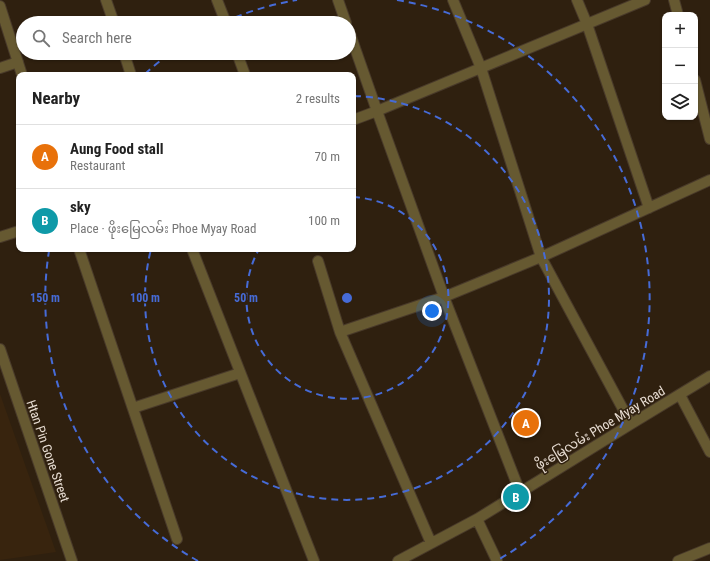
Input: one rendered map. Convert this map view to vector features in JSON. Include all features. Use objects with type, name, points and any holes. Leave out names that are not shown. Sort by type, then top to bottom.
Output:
[{"type":"street","points":[[106,0],[112,16]]},
{"type":"street","points":[[217,0],[223,16]]},
{"type":"street","points":[[338,0],[344,16]]},
{"type":"street","points":[[453,0],[480,68],[541,257],[631,424]]},
{"type":"street","points":[[577,0],[587,24],[649,208]]},
{"type":"street","points":[[356,119],[645,0]]},
{"type":"street","points":[[674,0],[677,12]]},
{"type":"street","points":[[0,6],[16,56]]},
{"type":"street","points":[[356,51],[444,297],[520,492]]},
{"type":"street","points":[[126,60],[130,72]]},
{"type":"street","points":[[240,60],[244,72]]},
{"type":"street","points":[[0,68],[18,62],[21,72]]},
{"type":"street","points":[[696,84],[710,139]]},
{"type":"street","points":[[340,332],[444,297],[541,257],[710,180]]},
{"type":"street","points":[[0,237],[16,232]]},
{"type":"street","points":[[80,252],[177,539]]},
{"type":"street","points":[[193,252],[314,561]]},
{"type":"street","points":[[318,261],[340,332],[431,543]]},
{"type":"street","name":"Htan Pin Gone Street","points":[[0,349],[72,561]]},
{"type":"street","points":[[133,408],[240,373]]},
{"type":"street","name":"ဖိုးမြေလမ်း Phoe Myay Road","points":[[398,561],[477,519],[710,376]]},
{"type":"street","points":[[680,395],[710,452]]},
{"type":"street","points":[[477,519],[497,561]]},
{"type":"street","points":[[678,561],[710,548]]},
{"type":"shaded area","points":[[0,394],[56,552],[0,560]]},
{"type":"place","name":"Aung Food stall","points":[[526,423]]},
{"type":"place","name":"sky","points":[[516,497]]}]
